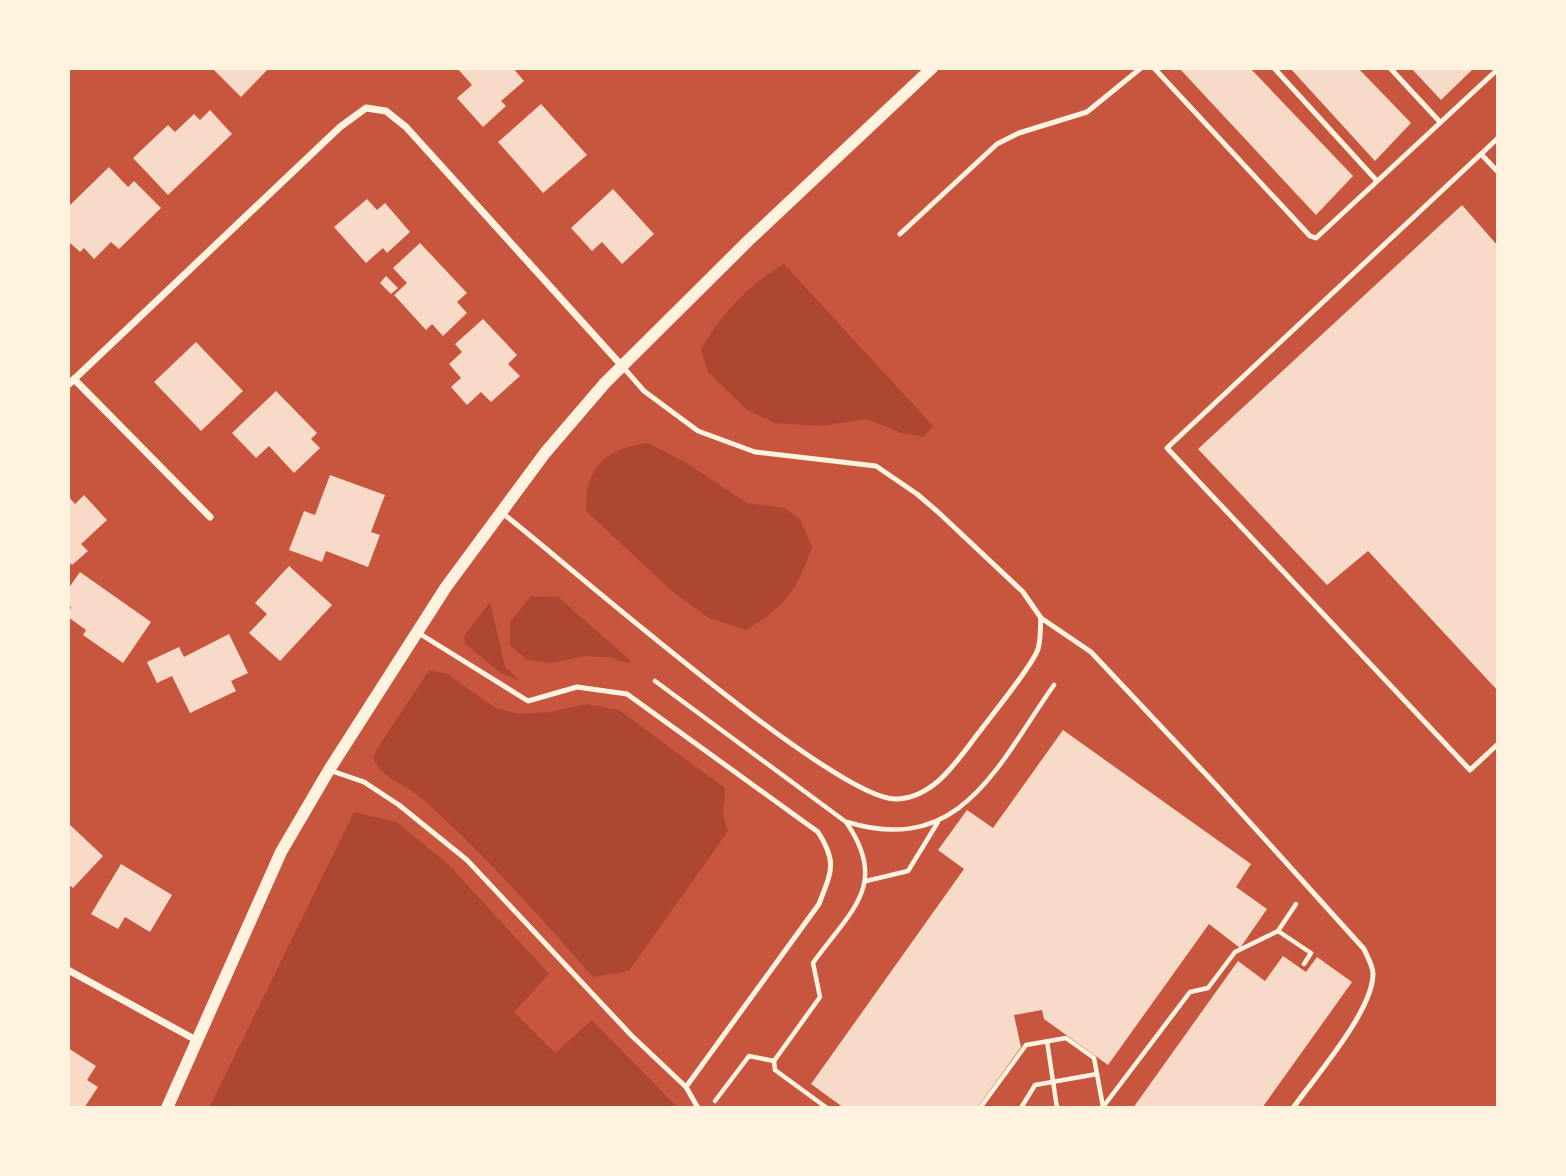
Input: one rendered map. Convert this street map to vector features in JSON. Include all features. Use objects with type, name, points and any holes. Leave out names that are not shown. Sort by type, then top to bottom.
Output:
[{"type":"street","points":[[167,1108],[281,852],[329,770],[417,632],[501,512],[545,453],[623,367],[749,240],[932,68]]},
{"type":"street","points":[[210,517],[71,382],[340,127],[366,108],[386,111],[406,127],[623,367]]},
{"type":"street","points":[[68,970],[196,1040]]},
{"type":"lane","points":[[900,234],[997,144],[1019,133],[1087,112],[1141,68]]},
{"type":"lane","points":[[1154,68],[1310,236],[1316,238],[1498,69]]},
{"type":"lane","points":[[1274,68],[1377,181]]},
{"type":"lane","points":[[1391,68],[1440,122]]},
{"type":"lane","points":[[1498,138],[1167,448],[1470,770],[1498,744]]},
{"type":"lane","points":[[1481,154],[1498,172]]},
{"type":"lane","points":[[623,367],[643,391],[698,431],[755,452],[876,466],[917,494],[1023,592],[1041,618],[1091,652],[1225,794],[1364,948],[1373,973],[1366,1002],[1293,1108]]},
{"type":"lane","points":[[501,512],[772,730],[876,797],[897,799],[923,792],[947,773],[1038,650],[1041,618]]},
{"type":"lane","points":[[417,632],[528,701],[577,687],[627,694],[818,832],[830,851],[832,869],[819,904],[685,1087]]},
{"type":"lane","points":[[329,770],[364,782],[391,799],[467,860],[631,1035],[685,1087],[698,1108]]},
{"type":"path","points":[[655,681],[846,822],[859,840],[867,868],[865,890],[813,963],[820,997],[774,1061],[775,1070],[827,1108]]},
{"type":"path","points":[[866,881],[908,871],[938,821]]},
{"type":"path","points":[[1103,1108],[1190,992],[1208,988],[1234,952],[1278,931],[1296,904]]},
{"type":"path","points":[[1278,931],[1311,953],[1304,964]]},
{"type":"path","points":[[980,1108],[1026,1045],[1066,1038],[1094,1058],[1103,1108]]},
{"type":"path","points":[[1047,1041],[1057,1108]]},
{"type":"path","points":[[715,1101],[749,1056],[774,1061]]},
{"type":"path","points":[[1021,1108],[1020,1104],[1035,1085],[1097,1074]]},
{"type":"shaded area","points":[[784,264],[933,426],[924,437],[902,433],[866,419],[821,426],[774,423],[746,409],[708,372],[701,349],[718,323],[747,291]]},
{"type":"shaded area","points":[[648,443],[685,462],[747,503],[784,508],[800,519],[812,547],[801,575],[781,605],[746,630],[709,618],[672,591],[586,511],[589,483],[600,463],[620,450]]},
{"type":"shaded area","points":[[531,596],[558,597],[630,660],[628,663],[608,657],[584,656],[551,663],[527,660],[510,645],[510,622]]},
{"type":"shaded area","points":[[490,602],[505,667],[520,681],[502,674],[465,644],[464,636]]},
{"type":"shaded area","points":[[429,670],[447,674],[496,708],[518,714],[551,712],[587,704],[619,710],[725,788],[723,816],[728,831],[629,971],[593,977],[510,884],[466,840],[421,798],[388,777],[377,766],[373,758],[377,749]]},
{"type":"shaded area","points":[[354,812],[396,822],[448,864],[549,974],[514,1012],[555,1053],[592,1020],[678,1108],[209,1108]]},
{"type":"building","points":[[212,68],[269,68],[241,97]]},
{"type":"building","points":[[457,68],[513,68],[524,81],[501,101],[506,106],[483,127],[457,98],[472,85]]},
{"type":"building","points":[[1179,68],[1250,68],[1353,176],[1316,215]]},
{"type":"building","points":[[1290,68],[1358,68],[1411,123],[1375,161]]},
{"type":"building","points":[[1411,68],[1474,68],[1441,100]]},
{"type":"building","points":[[541,104],[587,155],[543,193],[498,142]]},
{"type":"building","points":[[210,110],[232,134],[168,195],[133,158],[168,125],[175,132],[194,114],[200,120]]},
{"type":"building","points":[[109,167],[128,187],[134,181],[161,208],[119,249],[111,242],[94,259],[84,248],[80,252],[68,241],[68,207]]},
{"type":"building","points":[[613,189],[654,234],[622,264],[602,242],[592,251],[571,228]]},
{"type":"building","points":[[367,199],[377,210],[385,203],[410,232],[387,253],[383,248],[366,263],[334,227]]},
{"type":"building","points":[[1462,205],[1498,246],[1498,691],[1368,551],[1327,585],[1198,449]]},
{"type":"building","points":[[420,243],[467,293],[457,302],[467,313],[443,336],[432,324],[426,330],[394,295],[407,283],[393,268]]},
{"type":"building","points":[[386,276],[398,288],[391,294],[380,283]]},
{"type":"building","points":[[483,319],[517,355],[508,364],[520,376],[491,402],[481,392],[467,405],[451,387],[461,378],[449,364],[462,352],[455,344]]},
{"type":"building","points":[[196,342],[243,391],[201,431],[154,382]]},
{"type":"building","points":[[276,391],[317,433],[311,439],[320,448],[294,473],[269,446],[256,458],[232,433]]},
{"type":"building","points":[[330,475],[385,495],[371,532],[380,535],[368,567],[326,551],[322,562],[289,550],[304,511],[315,515]]},
{"type":"building","points":[[84,495],[107,520],[81,544],[88,551],[72,565],[68,561],[68,496],[75,504]]},
{"type":"building","points":[[289,566],[332,605],[280,661],[249,633],[267,614],[255,603]]},
{"type":"building","points":[[80,572],[151,622],[123,663],[83,635],[86,630],[68,617],[71,607],[68,605],[68,589]]},
{"type":"building","points":[[229,634],[248,673],[231,681],[236,691],[190,713],[172,676],[157,683],[147,662],[179,647],[184,657]]},
{"type":"building","points":[[1063,730],[1251,864],[1236,887],[1267,909],[1240,948],[1209,924],[1108,1065],[1044,1019],[1042,1010],[1014,1015],[1021,1047],[977,1108],[844,1108],[811,1084],[964,869],[938,850],[967,810],[993,828]]},
{"type":"building","points":[[68,823],[103,856],[73,888],[68,884]]},
{"type":"building","points":[[121,864],[172,895],[150,932],[125,917],[118,929],[91,914]]},
{"type":"building","points":[[1283,956],[1306,972],[1317,957],[1352,982],[1262,1108],[1133,1108],[1238,961],[1265,981]]},
{"type":"building","points":[[68,1048],[96,1066],[87,1080],[98,1087],[84,1108],[68,1108]]}]
